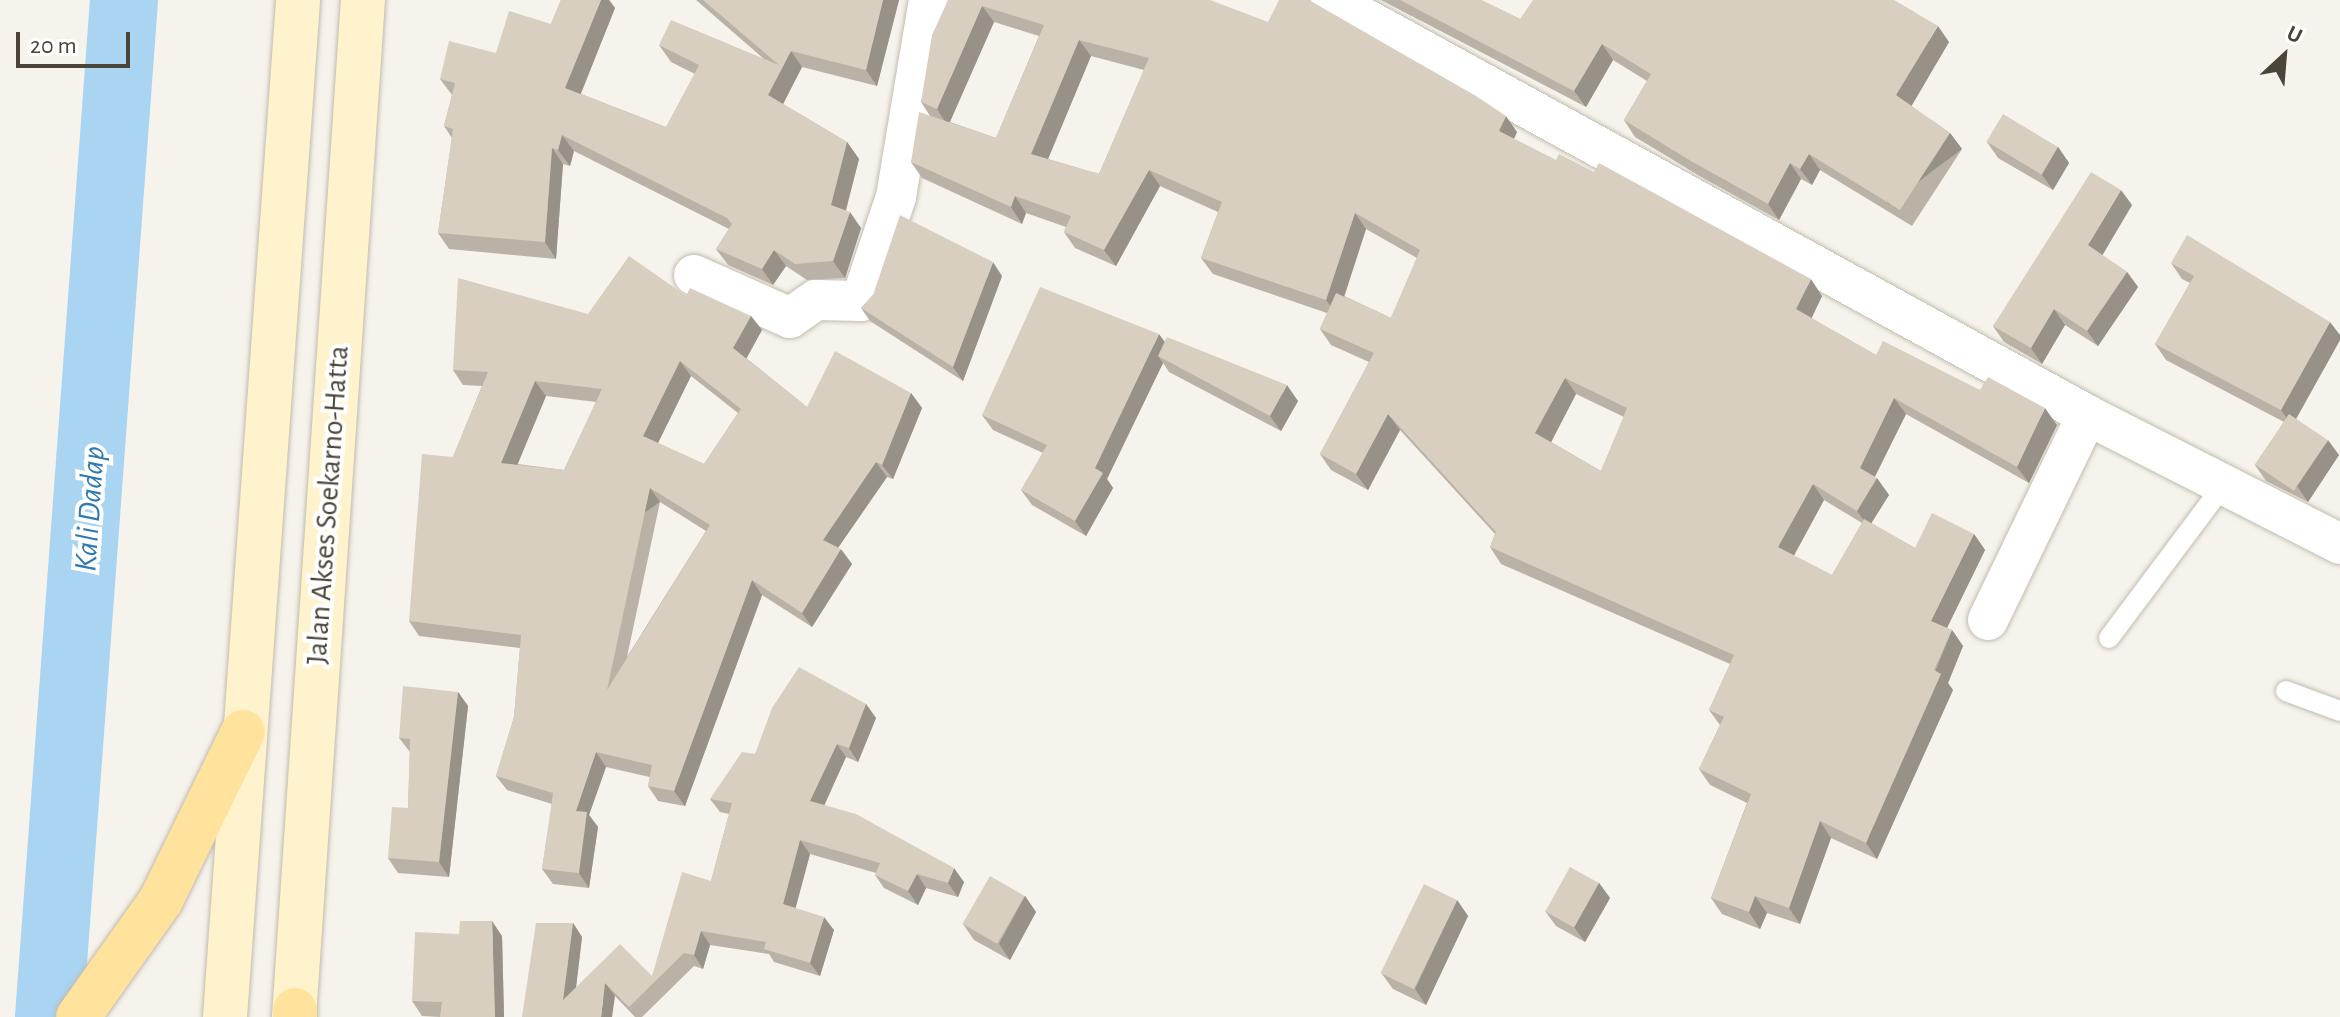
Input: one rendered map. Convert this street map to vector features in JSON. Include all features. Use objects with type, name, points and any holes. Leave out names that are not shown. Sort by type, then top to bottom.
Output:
[{"type":"main road","points":[[225,1017],[243,732],[298,0]]},
{"type":"main road","name":"Jalan Akses Soekarno-Hatta","points":[[295,1015],[363,0]]},
{"type":"main road","points":[[78,1017],[128,956],[243,732]]},
{"type":"street","points":[[694,275],[790,318],[816,300],[861,301],[896,197],[929,0]]},
{"type":"street","points":[[1344,3],[2087,415],[2222,487],[2340,544]]},
{"type":"street","points":[[1988,620],[2087,415]]},
{"type":"lane","points":[[2109,638],[2222,487]]},
{"type":"lane","points":[[2286,691],[2340,711]]},
{"type":"building","points":[[561,0],[601,0],[565,88],[666,127],[699,65],[659,45],[671,20],[779,65],[703,0],[883,0],[866,70],[791,51],[768,95],[847,142],[831,205],[850,212],[833,261],[795,264],[774,250],[762,269],[716,249],[732,224],[727,218],[562,135],[558,150],[552,148],[545,242],[438,233],[453,129],[444,126],[455,83],[440,79],[449,41],[496,53],[509,11],[551,24]]},
{"type":"building","points":[[948,0],[1210,0],[1268,22],[1279,0],[1309,0],[1506,116],[1499,131],[1556,160],[1559,154],[1594,172],[1599,163],[1811,279],[1796,309],[1876,355],[1883,341],[1980,390],[1988,377],[2045,408],[2017,467],[1894,398],[1860,468],[1877,478],[1857,511],[1813,484],[1778,547],[1832,575],[1864,519],[1915,548],[1932,513],[1974,534],[1931,621],[1952,630],[1934,670],[1941,674],[1866,843],[1820,821],[1789,908],[1755,896],[1749,912],[1711,898],[1751,794],[1699,769],[1724,717],[1709,710],[1734,655],[1490,547],[1496,532],[1388,414],[1356,474],[1320,454],[1374,353],[1320,329],[1336,293],[1391,318],[1420,250],[1355,213],[1326,300],[1201,258],[1222,202],[1149,170],[1104,250],[1064,232],[1071,216],[1015,196],[1011,207],[911,162],[919,112],[996,138],[1044,25],[982,6],[937,109],[921,102],[932,35]],"holes":[[[1079,40],[1149,58],[1099,174],[1031,154]],[[1565,378],[1627,408],[1601,471],[1535,433]]]},
{"type":"building","points":[[1400,0],[1481,0],[1520,19],[1533,0],[1894,0],[1938,26],[1896,95],[1950,133],[1900,210],[1809,154],[1800,169],[1790,163],[1768,204],[1624,120],[1651,74],[1602,44],[1574,91]]},
{"type":"building","points":[[2003,114],[2058,147],[2041,174],[1987,141]]},
{"type":"building","points":[[2091,172],[2121,190],[2088,245],[2127,272],[2087,331],[2054,309],[2031,348],[1993,326]]},
{"type":"building","points":[[900,215],[993,262],[953,367],[861,308],[873,295]]},
{"type":"building","points":[[2187,235],[2330,322],[2281,410],[2155,344],[2194,276],[2171,263]]},
{"type":"building","points":[[629,256],[686,296],[690,288],[751,316],[733,348],[807,407],[835,351],[911,393],[882,465],[876,462],[823,540],[841,549],[802,613],[752,580],[674,791],[648,786],[652,765],[596,752],[576,811],[587,812],[579,873],[542,869],[553,793],[496,776],[514,717],[521,635],[409,621],[422,454],[453,457],[488,372],[453,370],[458,278],[588,314]],"holes":[[[680,361],[741,409],[704,464],[643,436]],[[535,381],[602,389],[564,470],[501,463]],[[650,488],[710,525],[607,690]]]},
{"type":"building","points":[[1040,287],[1159,334],[1095,468],[1103,473],[1075,521],[1021,490],[1047,445],[982,415]]},
{"type":"building","points":[[1167,337],[1287,385],[1270,416],[1158,356]]},
{"type":"building","points":[[2289,414],[2328,440],[2294,491],[2255,465]]},
{"type":"building","points":[[799,667],[866,704],[849,748],[837,744],[810,801],[856,814],[954,868],[948,883],[917,874],[908,891],[875,875],[880,863],[800,840],[783,904],[824,917],[810,963],[764,949],[766,942],[701,931],[694,955],[684,953],[629,1007],[605,983],[601,1017],[522,1017],[536,923],[573,923],[563,1000],[620,944],[652,976],[682,872],[711,881],[732,803],[710,799],[742,752],[755,754],[772,708]]},
{"type":"building","points":[[403,686],[458,692],[439,862],[388,858],[392,807],[408,808],[410,739],[399,738]]},
{"type":"building","points":[[1570,867],[1599,883],[1574,928],[1545,912]]},
{"type":"building","points":[[990,876],[1025,896],[997,944],[962,924]]},
{"type":"building","points":[[1424,884],[1457,900],[1414,989],[1381,973]]},
{"type":"building","points":[[460,921],[492,921],[495,1017],[440,1017],[442,1002],[412,1001],[415,932],[459,934]]},
{"type":"waterway","name":"Kali Dadap","points":[[49,1017],[124,0]]}]
